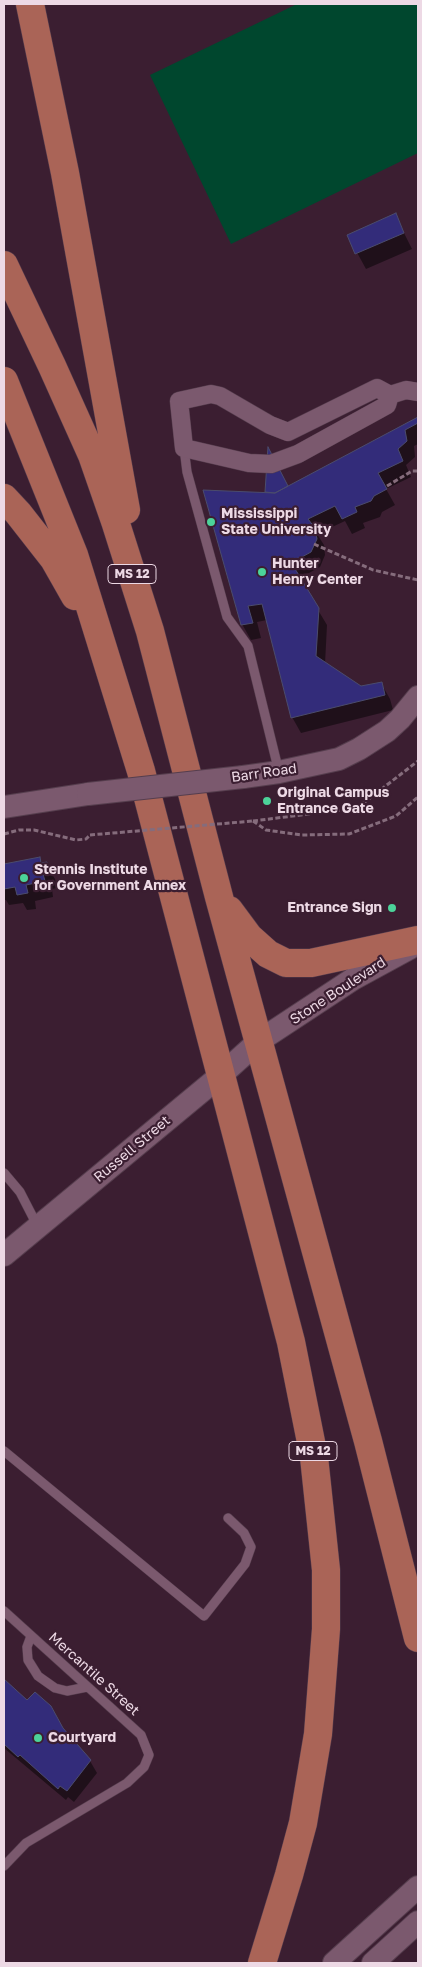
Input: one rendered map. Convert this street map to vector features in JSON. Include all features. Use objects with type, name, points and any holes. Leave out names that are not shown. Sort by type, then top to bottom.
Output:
[{"type":"main road","points":[[30,4],[66,173],[118,473],[150,631]]},
{"type":"main road","name":"MS 12","points":[[4,265],[92,455],[150,631],[219,897],[365,1431],[418,1638]]},
{"type":"main road","name":"MS 12","points":[[4,381],[74,555],[143,780],[291,1342],[314,1457],[326,1570],[326,1629],[323,1683],[312,1778],[303,1823],[262,1963]]},
{"type":"main road","points":[[4,498],[38,537],[66,580],[80,605],[117,694]]},
{"type":"main road","points":[[219,897],[249,937],[268,954],[286,963],[312,963],[418,940]]},
{"type":"street","points":[[288,432],[377,388],[390,395],[406,390],[418,392]]},
{"type":"street","points":[[298,454],[288,432],[270,425],[220,396],[210,394],[179,401],[184,448],[261,465],[271,464],[298,454],[386,405],[390,395]]},
{"type":"street","name":"Barr Road","points":[[4,806],[88,794],[279,772],[328,762],[359,749],[387,731],[400,719],[418,697]]},
{"type":"street","name":"Stone Boulevard","points":[[259,1041],[353,979],[392,956],[418,944]]},
{"type":"street","name":"Russell Street","points":[[4,1255],[39,1228],[259,1041]]},
{"type":"street","points":[[334,1963],[418,1887]]},
{"type":"street","points":[[373,1963],[418,1922]]},
{"type":"lane","points":[[184,448],[187,472],[227,617],[248,646],[279,772]]},
{"type":"lane","points":[[4,1173],[20,1192],[39,1228]]},
{"type":"lane","points":[[4,1452],[204,1616],[246,1564],[251,1548],[244,1533],[228,1518]]},
{"type":"lane","name":"Mercantile Street","points":[[4,1611],[141,1735],[149,1755],[144,1767],[127,1783],[26,1843],[4,1866]]},
{"type":"lane","points":[[31,1636],[27,1647],[28,1660],[38,1676],[55,1688],[67,1691],[87,1687]]},
{"type":"path","points":[[387,486],[412,471],[418,471]]},
{"type":"path","points":[[314,544],[373,570],[418,580]]},
{"type":"path","points":[[4,834],[19,830],[34,830],[76,840],[86,839],[90,835],[253,821],[357,808],[418,761]]},
{"type":"path","points":[[253,821],[266,830],[302,835],[349,834],[396,816],[418,798]]},
{"type":"green space","points":[[297,4],[418,4],[418,153],[231,244],[150,75]]},
{"type":"building","points":[[396,213],[404,233],[355,254],[347,235]]},
{"type":"building","name":"Hunter Henry Center","points":[[418,417],[418,423],[405,430],[407,441],[398,449],[403,461],[378,473],[387,489],[374,496],[371,501],[355,507],[357,512],[342,519],[335,506],[308,519],[315,528],[317,539],[311,552],[300,558],[289,559],[319,608],[316,656],[361,686],[382,682],[385,695],[291,718],[262,604],[248,606],[253,623],[241,625],[203,490],[275,493]]},
{"type":"building","points":[[268,447],[288,486],[275,493],[265,492]]},
{"type":"building","name":"Stennis Institute for Government Annex","points":[[40,857],[41,863],[47,862],[49,873],[43,874],[45,881],[26,885],[28,893],[17,895],[15,887],[4,889],[4,864]]},
{"type":"building","name":"Courtyard","points":[[4,1679],[27,1700],[35,1692],[51,1706],[63,1728],[91,1760],[67,1791],[60,1786],[58,1789],[20,1755],[18,1757],[4,1744]]},
{"type":"place","name":"Mississippi State University","points":[[211,522]]},
{"type":"place","name":"Hunter Henry Center","points":[[262,572]]},
{"type":"place","name":"Original Campus Entrance Gate","points":[[267,801]]},
{"type":"place","name":"Stennis Institute for Government Annex","points":[[24,878]]},
{"type":"place","name":"Entrance Sign","points":[[392,908]]},
{"type":"place","name":"Courtyard","points":[[38,1738]]}]
